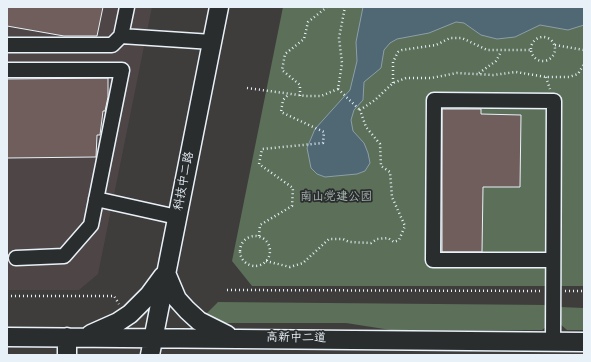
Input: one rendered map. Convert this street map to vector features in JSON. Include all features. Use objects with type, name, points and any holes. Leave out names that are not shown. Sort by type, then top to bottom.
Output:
[{"type":"main road","name":"科技中二路","points":[[150,355],[219,7]]},
{"type":"main road","points":[[67,355],[74,337],[102,330],[130,314],[149,295],[166,273],[177,299],[187,310],[204,324],[234,338]]},
{"type":"main road","name":"高新中二道","points":[[7,337],[153,337],[584,342]]},
{"type":"lane","points":[[7,45],[112,45],[121,36],[127,7]]},
{"type":"lane","points":[[121,36],[212,42]]},
{"type":"lane","points":[[7,70],[122,70],[91,225],[64,256],[16,258]]},
{"type":"lane","points":[[553,260],[433,260],[434,100],[554,101],[553,342]]},
{"type":"lane","points":[[96,199],[177,216]]},
{"type":"path","points":[[300,96],[300,84],[282,70],[285,54],[304,39],[308,22],[327,7]]},
{"type":"path","points":[[338,89],[342,63],[339,38],[345,7]]},
{"type":"path","points":[[393,82],[394,56],[402,50],[436,45],[456,37],[487,50],[501,52],[530,50]]},
{"type":"path","points":[[555,45],[555,52],[547,60],[536,60],[530,50],[532,43],[540,37],[547,37],[555,45],[584,50]]},
{"type":"path","points":[[478,74],[496,61],[501,52]]},
{"type":"path","points":[[359,109],[375,100],[393,82],[406,78],[431,78],[458,73],[493,75],[516,72],[546,77],[569,77],[578,74],[584,64]]},
{"type":"path","points":[[247,88],[300,96],[321,96],[338,89]]},
{"type":"path","points":[[266,261],[290,267],[303,263],[329,239],[343,239],[350,242],[371,243],[377,238],[388,238],[394,242],[399,240],[405,226],[392,197],[390,172],[381,166],[380,144],[366,127],[359,109],[338,89]]},
{"type":"path","points":[[259,236],[260,226],[292,206],[293,188],[259,164],[262,149],[323,143],[324,132],[281,112],[283,100],[289,94]]},
{"type":"path","points":[[249,236],[259,236],[267,242],[270,247],[269,257],[262,264],[252,266],[243,261],[239,252],[245,239],[249,236]]},
{"type":"path","points":[[227,290],[584,291]]},
{"type":"path","points":[[7,296],[114,296],[121,307]]},
{"type":"shaded area","points":[[7,7],[152,7],[98,274],[79,290],[7,290]]},
{"type":"green space","name":"南山党建公园","points":[[283,7],[584,7],[584,286],[252,286],[232,261]]},
{"type":"green space","points":[[218,302],[549,305],[550,324],[542,330],[397,331],[346,323],[225,323],[206,314]]},
{"type":"green space","points":[[560,307],[584,308],[584,330],[567,330],[560,324]]},
{"type":"water","points":[[363,7],[584,7],[584,25],[568,30],[540,25],[515,37],[497,39],[481,35],[464,23],[456,22],[429,33],[397,39],[390,43],[384,50],[381,68],[364,82],[363,100],[354,110],[351,120],[353,131],[364,143],[370,163],[365,171],[357,174],[325,177],[317,174],[311,168],[307,148],[315,129],[350,90],[357,61],[356,42]]},
{"type":"building","points":[[7,7],[103,7],[97,36],[64,36],[7,26]]},
{"type":"building","points":[[108,78],[108,97],[105,111],[103,111],[100,135],[97,135],[96,157],[7,158],[7,79]]},
{"type":"building","points":[[442,109],[481,109],[481,114],[521,115],[520,187],[483,187],[482,252],[442,252]]}]
